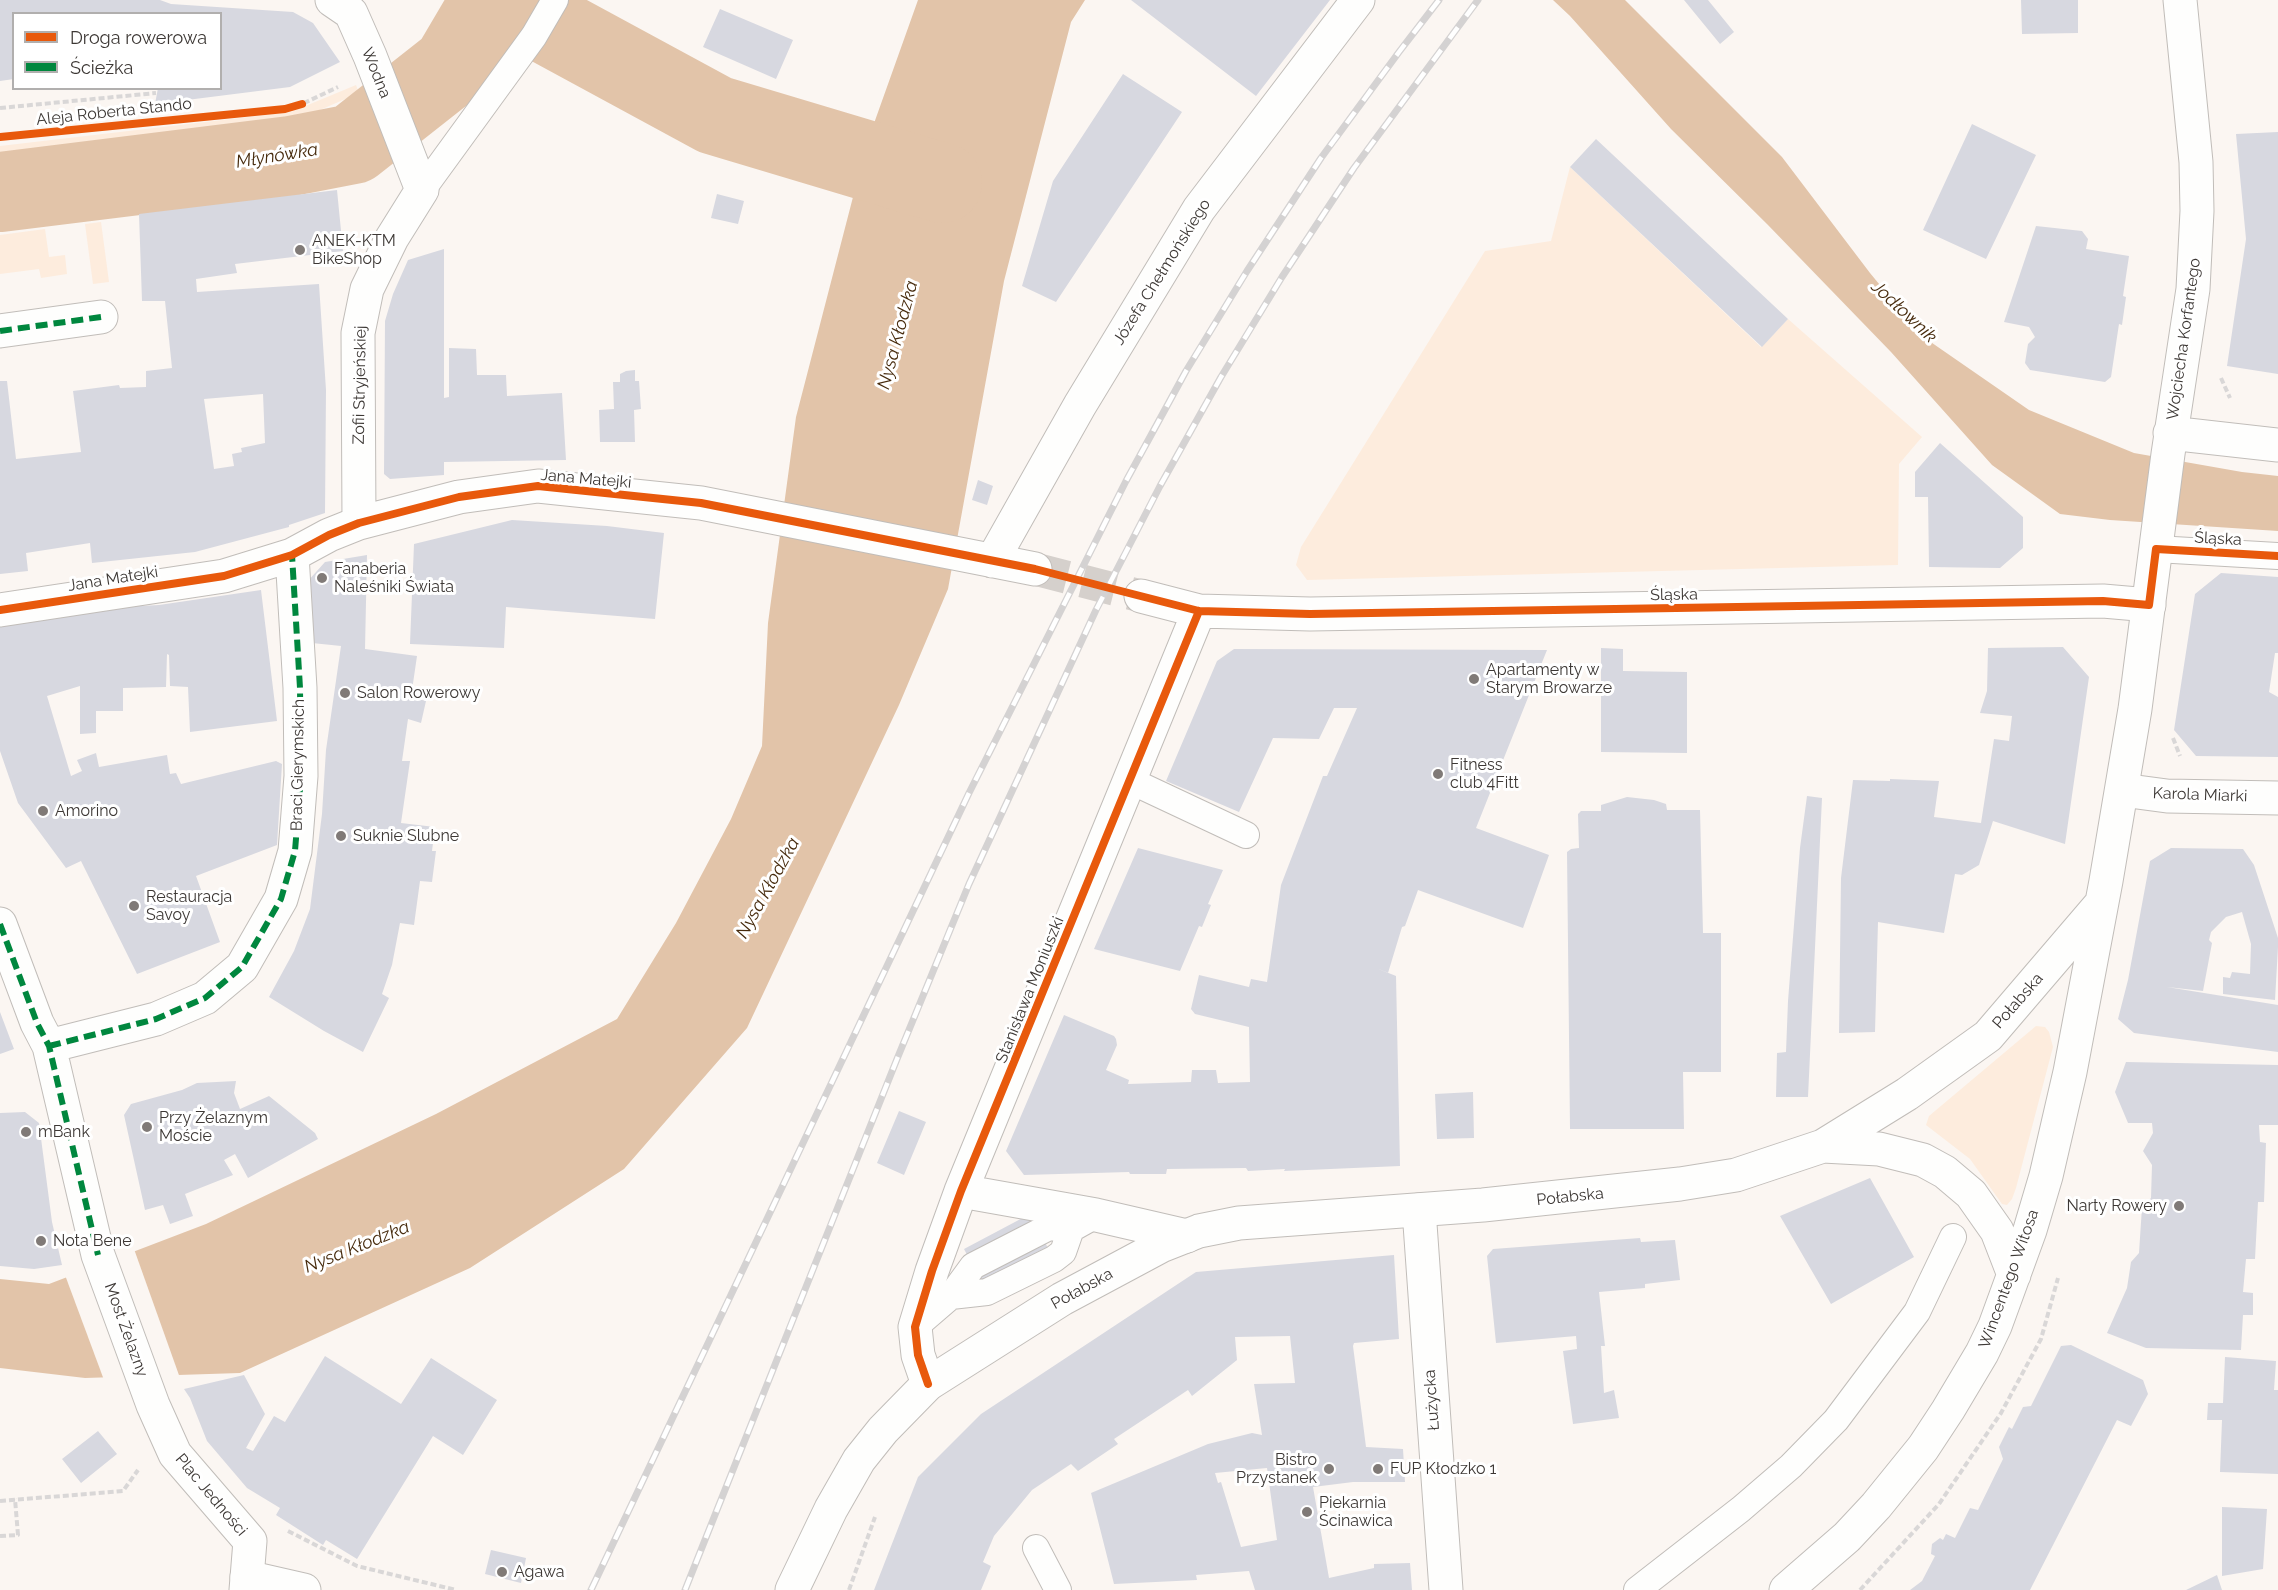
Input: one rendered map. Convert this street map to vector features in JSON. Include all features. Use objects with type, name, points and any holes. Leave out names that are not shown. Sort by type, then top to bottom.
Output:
[{"type":"street","name":"Wodna","points":[[332,0],[351,14],[422,190]]},
{"type":"street","name":"Józefa Chełmońskiego","points":[[992,561],[1080,405],[1199,209],[1358,0]]},
{"type":"street","name":"Wojciecha Korfantego","points":[[2149,605],[2169,444],[2189,319],[2197,211],[2193,114],[2180,0]]},
{"type":"street","name":"Zofii Stryjeńskiej","points":[[359,523],[358,333],[367,289],[392,238],[422,190]]},
{"type":"street","points":[[0,331],[101,317]]},
{"type":"street","points":[[2169,444],[2278,445]]},
{"type":"street","name":"Jana Matejki","points":[[0,610],[224,576],[292,555],[329,535],[359,523],[459,497],[538,486],[701,503],[1035,570]]},
{"type":"street","name":"Braci Gierymskich","points":[[49,1046],[156,1019],[205,998],[242,967],[281,899],[295,851],[301,776],[300,688],[292,555]]},
{"type":"street","points":[[1141,596],[1199,611]]},
{"type":"street","name":"Śląska","points":[[1199,611],[1310,614],[2103,601],[2149,605]]},
{"type":"street","points":[[2102,902],[2138,692],[2149,605]]},
{"type":"street","name":"Stanisława Moniuszki","points":[[927,1384],[918,1355],[915,1328],[932,1271],[961,1191],[1199,611]]},
{"type":"street","name":"Karola Miarki","points":[[2122,790],[2167,796],[2278,798]]},
{"type":"street","name":"Połabska","points":[[792,1590],[831,1509],[859,1460],[883,1430],[927,1384],[1062,1299],[1161,1246],[1199,1231],[1239,1223],[1598,1195],[1680,1184],[1736,1175],[1823,1146],[1907,1094],[1988,1036],[2102,902]]},
{"type":"street","name":"Wincentego Witosa","points":[[1786,1590],[1847,1537],[1896,1483],[1923,1448],[1982,1353],[2014,1275],[2046,1176],[2070,1072],[2102,902]]},
{"type":"street","name":"Most Żelazny","points":[[0,924],[37,1023],[49,1046],[98,1255],[153,1404]]},
{"type":"street","points":[[1823,1146],[1879,1149],[1923,1160],[1945,1172],[1971,1194],[1997,1231],[2014,1275]]},
{"type":"street","points":[[961,1191],[1083,1222],[1187,1236]]},
{"type":"street","name":"Łużycka","points":[[1419,1210],[1446,1590]]},
{"type":"street","name":"Plac Jedności","points":[[153,1404],[175,1454],[250,1541],[246,1584]]},
{"type":"street","points":[[246,1584],[304,1590]]},
{"type":"lane","name":"Zofii Stryjeńskiej","points":[[422,190],[534,36],[551,6]]},
{"type":"lane","name":"Śląska","points":[[2157,538],[2278,556]]},
{"type":"lane","points":[[1131,781],[1246,835]]},
{"type":"lane","points":[[915,1328],[951,1296],[973,1266],[1049,1227],[1083,1222]]},
{"type":"lane","points":[[1636,1590],[1742,1509],[1791,1466],[1836,1420],[1917,1311],[1953,1237]]},
{"type":"lane","points":[[1036,1548],[1059,1590]]},
{"type":"path","points":[[0,108],[156,93]]},
{"type":"path","points":[[2221,378],[2229,398],[2238,403]]},
{"type":"path","points":[[0,1500],[123,1491],[144,1463]]},
{"type":"path","points":[[0,1536],[18,1535],[15,1499]]},
{"type":"path","points":[[849,1590],[876,1514]]},
{"type":"path","points":[[285,1529],[357,1566],[456,1590]]},
{"type":"shaded area","points":[[356,85],[359,93],[297,120],[0,163],[0,146],[291,112]]},
{"type":"shaded area","points":[[1570,167],[1761,347],[1788,319],[1922,437],[1899,464],[1898,565],[1307,580],[1296,565],[1301,547],[1485,251],[1551,241]]},
{"type":"shaded area","points":[[101,222],[109,282],[93,284],[85,224]]},
{"type":"shaded area","points":[[45,229],[49,257],[65,255],[67,274],[41,278],[39,269],[0,274],[0,235]]},
{"type":"shaded area","points":[[2036,1026],[2045,1027],[2049,1032],[2053,1047],[2016,1188],[2007,1205],[2002,1204],[1970,1159],[1926,1125],[1929,1116]]},
{"type":"water","name":"Nysa Kłodzka","points":[[918,0],[1085,0],[1071,22],[1004,281],[948,589],[899,705],[747,1028],[624,1169],[470,1268],[240,1373],[85,1378],[0,1368],[0,1279],[49,1284],[206,1224],[436,1114],[617,1019],[676,923],[731,819],[762,746],[768,623],[796,417],[867,143]]},
{"type":"water","points":[[1553,0],[1625,0],[1782,157],[1870,273],[1922,336],[2029,410],[2134,453],[2278,476],[2278,531],[2110,520],[2060,514],[1992,465],[1891,352],[1671,129]]},
{"type":"pier","points":[[134,1249],[180,1378],[104,1380],[65,1275]]},
{"type":"building","points":[[0,0],[160,0],[171,4],[293,12],[313,23],[340,62],[290,87],[155,104],[158,90],[222,90],[222,12],[12,12],[12,79],[0,81]]},
{"type":"building","points":[[1131,0],[1330,0],[1256,96]]},
{"type":"building","points":[[1684,0],[1708,0],[1734,32],[1720,44]]},
{"type":"building","points":[[2021,0],[2078,0],[2078,33],[2022,34]]},
{"type":"building","points":[[720,9],[793,40],[776,79],[703,47]]},
{"type":"building","points":[[1123,74],[1182,112],[1056,302],[1022,286],[1053,181]]},
{"type":"building","points":[[1972,124],[2036,155],[1986,259],[1923,230]]},
{"type":"building","points":[[2278,132],[2278,374],[2227,366],[2246,239],[2236,134]]},
{"type":"building","points":[[1596,139],[1788,319],[1762,347],[1570,167]]},
{"type":"building","points":[[337,190],[343,251],[235,264],[237,273],[196,279],[197,292],[319,284],[326,390],[325,513],[289,525],[289,527],[195,552],[92,563],[90,543],[26,553],[28,571],[0,574],[0,381],[7,381],[16,459],[81,452],[73,391],[119,385],[120,388],[146,387],[146,371],[172,368],[165,301],[142,301],[139,214]],"holes":[[[263,394],[265,443],[241,448],[242,452],[232,454],[234,466],[214,469],[204,399]]]},
{"type":"building","points":[[717,194],[744,201],[738,224],[711,218]]},
{"type":"building","points":[[2036,226],[2082,231],[2088,239],[2086,249],[2129,256],[2123,296],[2126,297],[2122,325],[2119,324],[2111,377],[2105,382],[2030,370],[2025,363],[2028,344],[2035,337],[2029,327],[2004,322]]},
{"type":"building","points":[[444,249],[444,398],[449,397],[449,348],[476,349],[477,375],[506,375],[507,396],[562,393],[566,460],[444,462],[444,475],[390,479],[384,474],[385,321],[393,294],[408,260]]},
{"type":"building","points":[[635,370],[635,381],[639,381],[641,409],[634,410],[635,442],[600,442],[599,410],[614,409],[613,382],[620,382],[620,374]]},
{"type":"building","points":[[1940,443],[2023,517],[2023,548],[2000,568],[1929,567],[1928,497],[1915,497],[1915,472]]},
{"type":"building","points":[[978,480],[993,486],[987,505],[972,500]]},
{"type":"building","points":[[512,520],[607,526],[664,533],[655,619],[506,607],[504,648],[410,644],[414,544]]},
{"type":"building","points":[[367,555],[365,649],[417,656],[411,697],[426,701],[421,723],[408,719],[402,761],[410,761],[401,823],[435,827],[432,851],[436,851],[432,882],[420,881],[414,925],[400,923],[392,965],[382,994],[389,998],[363,1052],[269,997],[294,951],[310,909],[322,814],[326,750],[341,646],[312,643],[307,582],[325,562]]},
{"type":"building","points":[[2221,573],[2278,577],[2278,653],[2275,653],[2269,692],[2278,697],[2278,757],[2196,756],[2174,730],[2195,594]]},
{"type":"building","points":[[261,590],[277,721],[190,732],[188,687],[170,686],[169,655],[167,654],[166,687],[123,688],[123,711],[96,711],[96,733],[80,734],[80,686],[47,696],[71,776],[82,771],[77,760],[96,753],[99,767],[167,755],[170,774],[176,773],[181,784],[276,761],[282,764],[277,845],[196,876],[220,942],[137,974],[81,861],[66,868],[18,803],[0,751],[0,625],[82,609],[159,605]]},
{"type":"building","points":[[2063,647],[2089,677],[2065,844],[1993,821],[1979,865],[1962,875],[1955,874],[1944,933],[1878,922],[1875,1032],[1839,1033],[1841,878],[1853,780],[1939,781],[1934,817],[1981,823],[1994,739],[2009,741],[2012,716],[1980,713],[1987,691],[1988,648]]},
{"type":"building","points":[[1601,648],[1623,649],[1623,671],[1687,672],[1687,753],[1601,752]]},
{"type":"building","points":[[1234,649],[1547,650],[1476,828],[1549,855],[1523,928],[1418,890],[1405,926],[1402,927],[1388,973],[1396,976],[1400,1166],[1284,1171],[1285,1169],[1248,1171],[1246,1168],[1167,1169],[1166,1174],[1130,1174],[1129,1172],[1024,1175],[1006,1151],[1064,1015],[1114,1036],[1117,1045],[1106,1070],[1129,1080],[1128,1084],[1191,1082],[1192,1070],[1216,1070],[1218,1083],[1250,1082],[1249,1027],[1195,1014],[1191,1009],[1199,975],[1249,987],[1251,979],[1267,982],[1281,885],[1323,776],[1327,776],[1357,708],[1334,708],[1319,739],[1273,738],[1239,812],[1166,781],[1217,661]]},
{"type":"building","points":[[1807,796],[1822,798],[1808,1097],[1776,1097],[1777,1053],[1786,1052],[1800,848]]},
{"type":"building","points":[[1627,797],[1654,800],[1666,804],[1667,810],[1700,810],[1703,933],[1721,933],[1721,1072],[1683,1072],[1684,1129],[1570,1129],[1567,852],[1579,848],[1578,814],[1581,811],[1601,811],[1601,805]]},
{"type":"building","points":[[1138,848],[1223,870],[1208,904],[1211,905],[1202,927],[1199,926],[1180,971],[1094,949]]},
{"type":"building","points":[[2171,848],[2243,849],[2254,865],[2278,938],[2278,947],[2275,1000],[2223,994],[2223,977],[2230,978],[2232,972],[2250,974],[2251,944],[2242,912],[2226,917],[2211,932],[2209,940],[2212,943],[2203,991],[2167,987],[2278,1005],[2278,1052],[2134,1033],[2118,1019],[2128,980],[2150,861]]},
{"type":"building","points":[[0,1012],[14,1049],[0,1054]]},
{"type":"building","points":[[2126,1062],[2278,1065],[2278,1125],[2259,1125],[2260,1142],[2266,1143],[2264,1202],[2258,1202],[2255,1259],[2246,1259],[2243,1292],[2253,1293],[2253,1315],[2243,1315],[2241,1350],[2146,1348],[2107,1333],[2127,1288],[2131,1262],[2139,1253],[2142,1207],[2151,1198],[2152,1165],[2143,1151],[2153,1133],[2152,1123],[2128,1123],[2115,1092]]},
{"type":"building","points":[[236,1081],[234,1093],[240,1109],[269,1096],[315,1133],[318,1139],[248,1178],[235,1154],[224,1160],[233,1175],[185,1194],[193,1216],[170,1224],[163,1205],[145,1210],[124,1115],[131,1104],[182,1090],[197,1083]]},
{"type":"building","points":[[1473,1092],[1474,1138],[1437,1139],[1435,1094]]},
{"type":"building","points":[[899,1111],[926,1122],[904,1175],[877,1163]]},
{"type":"building","points":[[25,1112],[39,1123],[52,1222],[62,1265],[34,1269],[0,1266],[0,1113]]},
{"type":"building","points":[[1870,1178],[1914,1257],[1831,1304],[1780,1216]]},
{"type":"building","points":[[1030,1214],[1058,1267],[992,1302],[964,1249]]},
{"type":"building","points":[[1640,1238],[1641,1242],[1675,1240],[1680,1280],[1645,1284],[1645,1288],[1599,1292],[1605,1346],[1601,1346],[1604,1393],[1614,1390],[1619,1418],[1573,1424],[1563,1351],[1577,1349],[1576,1336],[1496,1343],[1487,1256],[1493,1249]]},
{"type":"building","points":[[1394,1255],[1399,1339],[1354,1343],[1353,1346],[1366,1447],[1403,1449],[1405,1482],[1353,1482],[1313,1487],[1329,1578],[1374,1568],[1374,1564],[1410,1563],[1412,1590],[1255,1590],[1249,1571],[1196,1575],[1197,1580],[1114,1584],[1091,1493],[1208,1444],[1252,1433],[1262,1435],[1254,1384],[1295,1383],[1290,1336],[1235,1337],[1237,1360],[1192,1396],[1188,1390],[1114,1439],[1118,1444],[1078,1471],[1071,1464],[1032,1490],[994,1536],[983,1562],[991,1566],[981,1590],[874,1590],[918,1477],[981,1414],[1196,1272]],"holes":[[[1267,1468],[1277,1540],[1241,1547],[1221,1482],[1218,1483],[1215,1473]]]},
{"type":"building","points":[[2071,1345],[2143,1380],[2148,1394],[2131,1426],[2117,1420],[2030,1590],[1910,1590],[1922,1581],[1935,1556],[1931,1554],[1932,1544],[1940,1538],[1943,1540],[1946,1534],[1955,1538],[1970,1508],[1978,1510],[2003,1459],[1999,1447],[2009,1427],[2012,1429],[2023,1407],[2031,1406],[2061,1346]]},
{"type":"building","points":[[325,1356],[401,1404],[431,1358],[497,1400],[463,1455],[433,1436],[357,1559],[326,1540],[323,1545],[276,1515],[280,1508],[247,1488],[207,1441],[190,1398],[184,1389],[244,1375],[265,1414],[246,1448],[253,1451],[274,1416],[285,1422]]},
{"type":"building","points":[[2225,1357],[2276,1361],[2274,1390],[2278,1390],[2278,1474],[2220,1472],[2222,1420],[2207,1420],[2208,1403],[2223,1403]]},
{"type":"building","points":[[98,1431],[117,1454],[81,1483],[62,1459]]},
{"type":"building","points":[[2222,1507],[2267,1509],[2263,1569],[2222,1576]]},
{"type":"building","points":[[491,1550],[526,1558],[521,1583],[485,1574]]},
{"type":"building","points":[[2217,1575],[2222,1590],[2186,1590]]},
{"type":"waterway","name":"Młynówka","points":[[0,192],[291,156],[353,144],[452,66],[491,0]]},
{"type":"waterway","points":[[503,0],[715,115],[942,183]]},
{"type":"tunnel","points":[[1035,569],[1141,596]]},
{"type":"railway","points":[[591,1590],[969,793],[1126,481],[1186,371],[1247,271],[1321,158],[1439,0]]},
{"type":"railway","points":[[685,1590],[969,884],[1096,610],[1160,486],[1221,377],[1282,277],[1354,168],[1478,0]]},
{"type":"marked path","points":[[0,331],[101,317]]},
{"type":"marked path","points":[[49,1046],[156,1019],[205,998],[242,967],[281,899],[295,851],[301,776],[300,688],[292,555]]},
{"type":"marked path","points":[[0,924],[37,1023],[49,1046],[98,1255]]},
{"type":"cycle path","name":"Aleja Roberta Stando","points":[[0,137],[285,109],[302,104]]},
{"type":"cycle path","points":[[0,610],[224,576],[292,555],[329,535],[359,523],[459,497],[538,486],[701,503],[1035,569],[1199,611],[1310,614],[2103,601],[2149,605],[2156,549],[2278,556]]},
{"type":"cycle path","points":[[928,1384],[918,1355],[915,1327],[932,1271],[961,1191],[1199,611]]},
{"type":"place","name":"ANEK-KTM BikeShop","points":[[300,250]]},
{"type":"place","name":"Fanaberia Naleśniki Świata","points":[[322,578]]},
{"type":"place","name":"Apartamenty w Starym Browarze","points":[[1474,679]]},
{"type":"place","name":"Salon Rowerowy","points":[[345,693]]},
{"type":"place","name":"Fitness club 4Fitt","points":[[1438,774]]},
{"type":"place","name":"Amorino","points":[[43,811]]},
{"type":"place","name":"Suknie Slubne","points":[[341,836]]},
{"type":"place","name":"Restauracja Savoy","points":[[134,906]]},
{"type":"place","name":"Przy Żelaznym Moście","points":[[147,1127]]},
{"type":"place","name":"mBank","points":[[26,1132]]},
{"type":"place","name":"Narty Rowery","points":[[2179,1206]]},
{"type":"place","name":"Nota Bene","points":[[41,1241]]},
{"type":"place","name":"Bistro Przystanek","points":[[1329,1469]]},
{"type":"place","name":"FUP Kłodzko 1","points":[[1378,1469]]},
{"type":"place","name":"Piekarnia Ścinawica","points":[[1307,1512]]},
{"type":"place","name":"Agawa","points":[[502,1572]]},
{"type":"water label","name":"Jodłownik","points":[[1904,312]]}]
